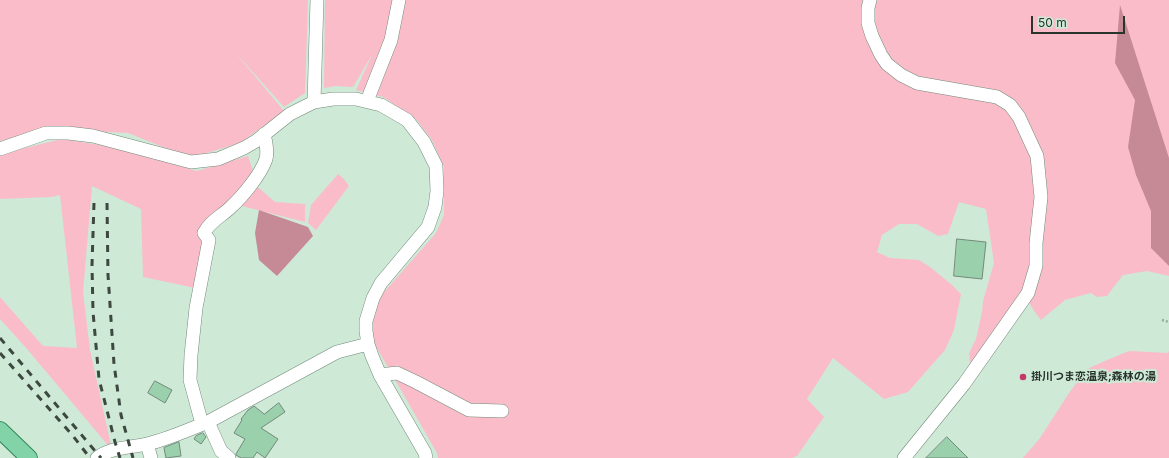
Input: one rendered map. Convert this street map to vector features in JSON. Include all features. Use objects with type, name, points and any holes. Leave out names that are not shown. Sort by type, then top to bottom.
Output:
[{"type":"main road","points":[[0,430],[29,458]]},
{"type":"street","points":[[314,102],[316,0]]},
{"type":"street","points":[[367,101],[391,40],[399,0]]},
{"type":"street","points":[[870,0],[868,8],[868,23],[872,36],[887,64],[901,75],[917,83],[997,97],[1010,105],[1019,116],[1037,156],[1041,198],[1036,243],[1036,266],[1028,292],[964,384],[904,458]]},
{"type":"street","points":[[0,149],[46,133],[68,133],[93,136],[191,162],[218,159],[244,148],[290,114],[314,102],[333,99],[356,99],[367,101],[381,105],[407,120],[424,142],[436,166],[435,207],[428,227],[381,283],[373,298],[366,321],[366,331],[368,344],[380,375],[425,453],[426,458]]},
{"type":"street","points":[[229,458],[221,451],[205,423],[190,380],[196,308],[209,240],[204,233],[208,225],[231,207],[253,182],[266,159],[267,148],[264,134]]},
{"type":"street","points":[[97,458],[104,453],[117,449],[147,444],[205,423],[337,352],[368,344]]},
{"type":"street","points":[[380,375],[397,373],[469,410],[502,411]]},
{"type":"street","points":[[147,444],[151,458]]},
{"type":"path","points":[[1162,320],[1169,322]]},
{"type":"shaded area","points":[[0,0],[308,0],[305,93],[284,107],[234,51],[284,111],[240,143],[190,158],[128,133],[46,129],[0,141]]},
{"type":"shaded area","points":[[325,0],[1169,0],[1169,276],[1147,271],[1123,275],[1107,296],[1097,297],[1091,293],[1065,300],[1041,320],[1026,297],[976,359],[970,363],[969,353],[976,339],[983,301],[994,263],[986,209],[959,202],[948,234],[938,236],[917,224],[899,224],[882,235],[877,252],[890,258],[919,260],[930,267],[961,294],[954,330],[945,350],[908,392],[884,399],[833,358],[807,399],[824,417],[797,456],[792,458],[438,458],[437,453],[374,343],[371,324],[378,299],[436,233],[444,215],[444,167],[432,140],[416,119],[383,97],[356,90],[373,53],[353,87],[336,86],[324,88]]},
{"type":"shaded area","points":[[1120,5],[1169,158],[1169,266],[1151,248],[1151,211],[1136,175],[1128,147],[1135,100],[1115,63]]},
{"type":"shaded area","points":[[62,139],[112,147],[197,171],[248,156],[258,187],[275,202],[305,204],[305,222],[234,204],[205,233],[200,289],[143,277],[141,209],[92,186],[83,292],[90,350],[112,450],[0,319],[0,297],[43,346],[77,348],[60,195],[52,197],[0,199],[0,154]]},
{"type":"shaded area","points":[[338,174],[349,186],[316,230],[308,223],[311,205]]},
{"type":"shaded area","points":[[259,210],[308,227],[313,236],[277,276],[259,260],[255,233]]},
{"type":"shaded area","points":[[1129,351],[1168,353],[1169,351],[1169,458],[1023,458],[1040,438],[1069,393],[1087,369]]},
{"type":"building","points":[[957,239],[986,242],[982,279],[954,276]]},
{"type":"building","points":[[155,381],[172,390],[165,403],[148,393]]},
{"type":"building","points":[[279,403],[285,412],[261,428],[278,439],[265,458],[257,452],[253,458],[241,458],[236,455],[245,439],[234,433],[242,420],[241,419],[248,410],[254,406],[264,414]]},
{"type":"building","points":[[203,433],[206,437],[201,444],[194,439],[196,436]]},
{"type":"building","points":[[947,437],[968,458],[926,458]]},
{"type":"building","points":[[179,442],[181,456],[166,458],[164,448]]},
{"type":"railway","points":[[94,203],[92,265],[93,312],[99,379],[120,458]]},
{"type":"railway","points":[[107,203],[108,275],[114,364],[121,415],[133,458]]},
{"type":"railway","points":[[0,338],[101,458]]},
{"type":"railway","points":[[0,353],[73,436],[90,458]]},
{"type":"place","name":"掛川つま恋温泉;森林の湯","points":[[1023,377]]}]
